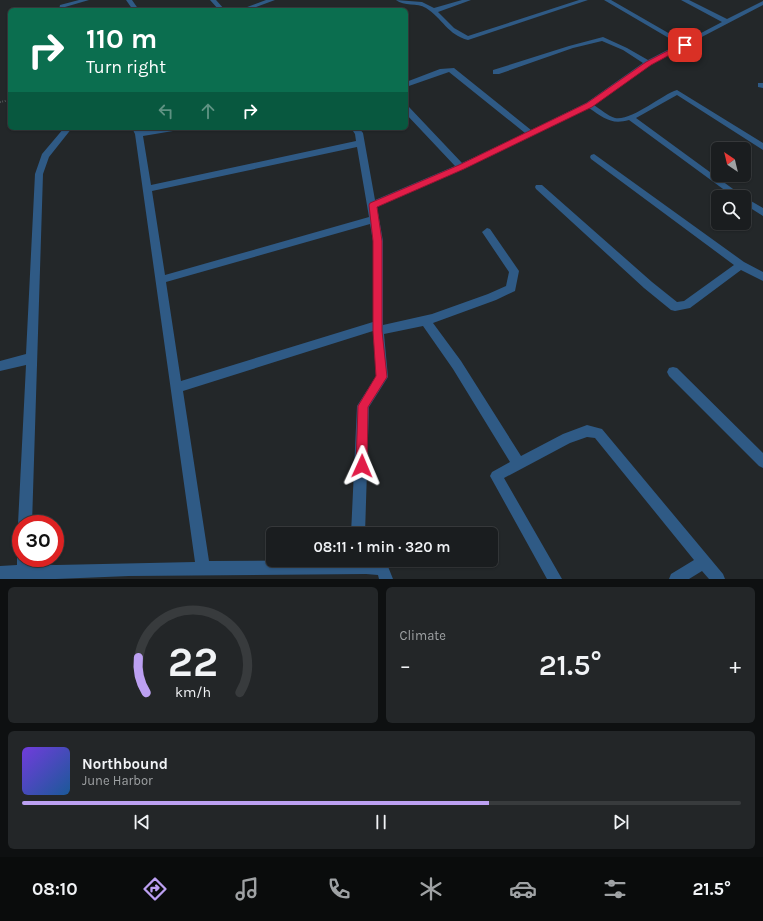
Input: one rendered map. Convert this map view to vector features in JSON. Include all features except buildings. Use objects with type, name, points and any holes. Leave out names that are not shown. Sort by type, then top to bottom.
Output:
[{"type":"street","points":[[62,8],[62,6],[86,0]]},
{"type":"street","points":[[128,0],[134,8]]},
{"type":"street","points":[[213,0],[220,8]]},
{"type":"street","points":[[248,8],[272,0]]},
{"type":"street","points":[[399,0],[404,3],[424,4],[454,32],[460,36],[468,38],[585,0]]},
{"type":"street","points":[[433,11],[468,0]]},
{"type":"street","points":[[607,0],[685,45]]},
{"type":"street","points":[[684,0],[727,22]]},
{"type":"street","points":[[373,205],[461,167],[589,105],[648,63],[685,45],[763,2],[760,0]]},
{"type":"street","points":[[496,72],[578,45],[603,39],[625,49],[648,63]]},
{"type":"street","points":[[408,84],[443,71],[451,70],[530,133]]},
{"type":"street","points":[[589,105],[614,120],[620,121],[676,92],[763,147]]},
{"type":"street","points":[[408,111],[461,167]]},
{"type":"street","points":[[630,117],[730,190]]},
{"type":"street","points":[[25,515],[40,174],[45,156],[66,130]]},
{"type":"street","points":[[149,130],[137,131],[147,189],[203,568]]},
{"type":"street","points":[[357,130],[359,133],[364,166],[373,205],[378,241],[377,328],[382,377],[363,406],[358,527]]},
{"type":"street","points":[[147,189],[361,143]]},
{"type":"street","points":[[594,157],[741,265],[763,277]]},
{"type":"street","points":[[540,187],[648,285],[675,307],[686,305],[741,265]]},
{"type":"street","points":[[751,205],[763,213]]},
{"type":"street","points":[[160,280],[375,219]]},
{"type":"street","points":[[176,388],[377,328],[426,321],[492,297],[511,288],[514,271],[487,232]]},
{"type":"street","points":[[426,321],[457,365],[518,464]]},
{"type":"street","points":[[0,366],[32,358]]},
{"type":"street","points":[[673,372],[763,462]]},
{"type":"street","points":[[555,579],[496,476],[567,438],[587,431],[598,433],[718,579]]},
{"type":"street","points":[[676,579],[704,562]]},
{"type":"street","points":[[33,567],[56,572],[129,568],[266,566]]},
{"type":"street","points":[[0,573],[18,567]]},
{"type":"street","points":[[372,567],[382,569],[386,579]]},
{"type":"route","points":[[362,466],[363,406],[382,377],[378,331],[378,241],[373,205],[461,167],[589,105],[648,63],[685,45]]}]
